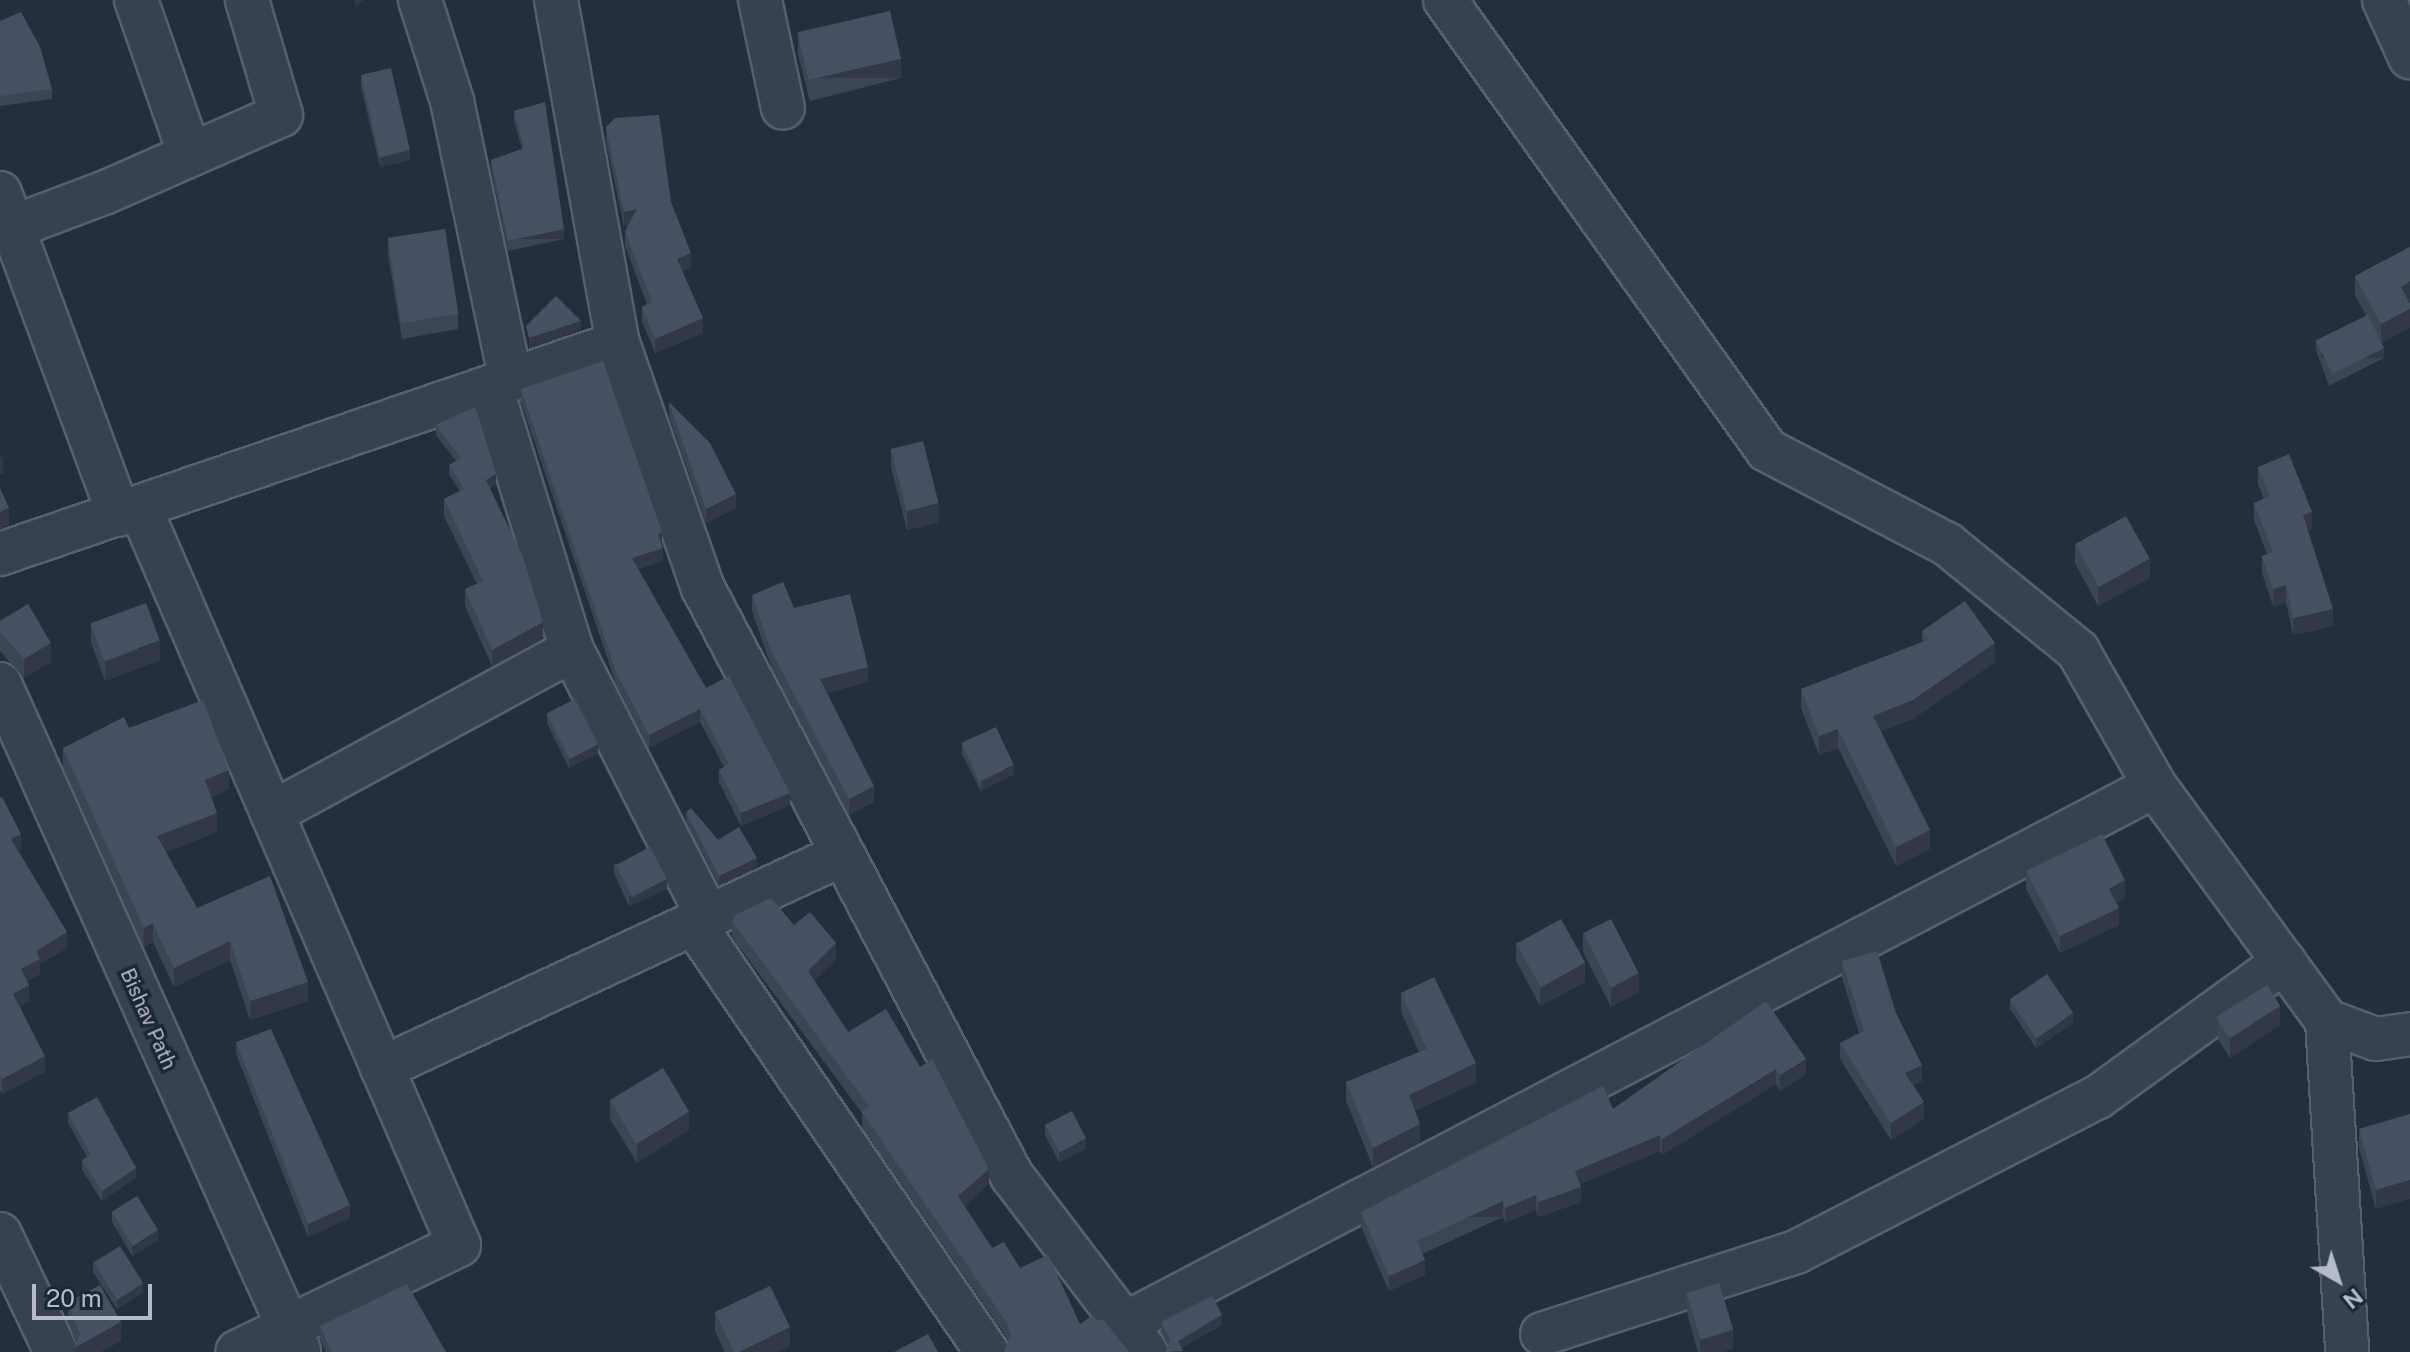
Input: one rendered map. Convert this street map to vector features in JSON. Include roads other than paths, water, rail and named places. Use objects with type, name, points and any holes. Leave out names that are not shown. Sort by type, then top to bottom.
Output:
[{"type":"street","points":[[136,0],[190,155]]},
{"type":"street","points":[[237,1352],[292,1340],[459,1245],[272,813],[130,512],[5,217],[190,155],[281,115],[247,0]]},
{"type":"street","points":[[420,0],[452,101],[501,384],[572,650],[701,920],[987,1352]]},
{"type":"street","points":[[556,0],[618,343],[703,588],[1012,1176],[1137,1337],[2155,786]]},
{"type":"street","points":[[760,0],[783,108]]},
{"type":"street","points":[[1445,0],[1767,450],[1947,544],[2078,651],[2155,786],[2327,1021],[2347,1352]]},
{"type":"street","points":[[2384,0],[2410,57]]},
{"type":"street","points":[[0,554],[618,343]]},
{"type":"street","points":[[272,813],[572,650]]},
{"type":"street","name":"Bishav Path","points":[[0,684],[292,1340]]},
{"type":"street","points":[[382,1068],[841,855]]},
{"type":"street","points":[[1542,1334],[1796,1252],[2098,1097],[2284,962]]},
{"type":"street","points":[[2327,1021],[2376,1039],[2410,1034]]},
{"type":"street","points":[[0,1234],[56,1352]]}]
